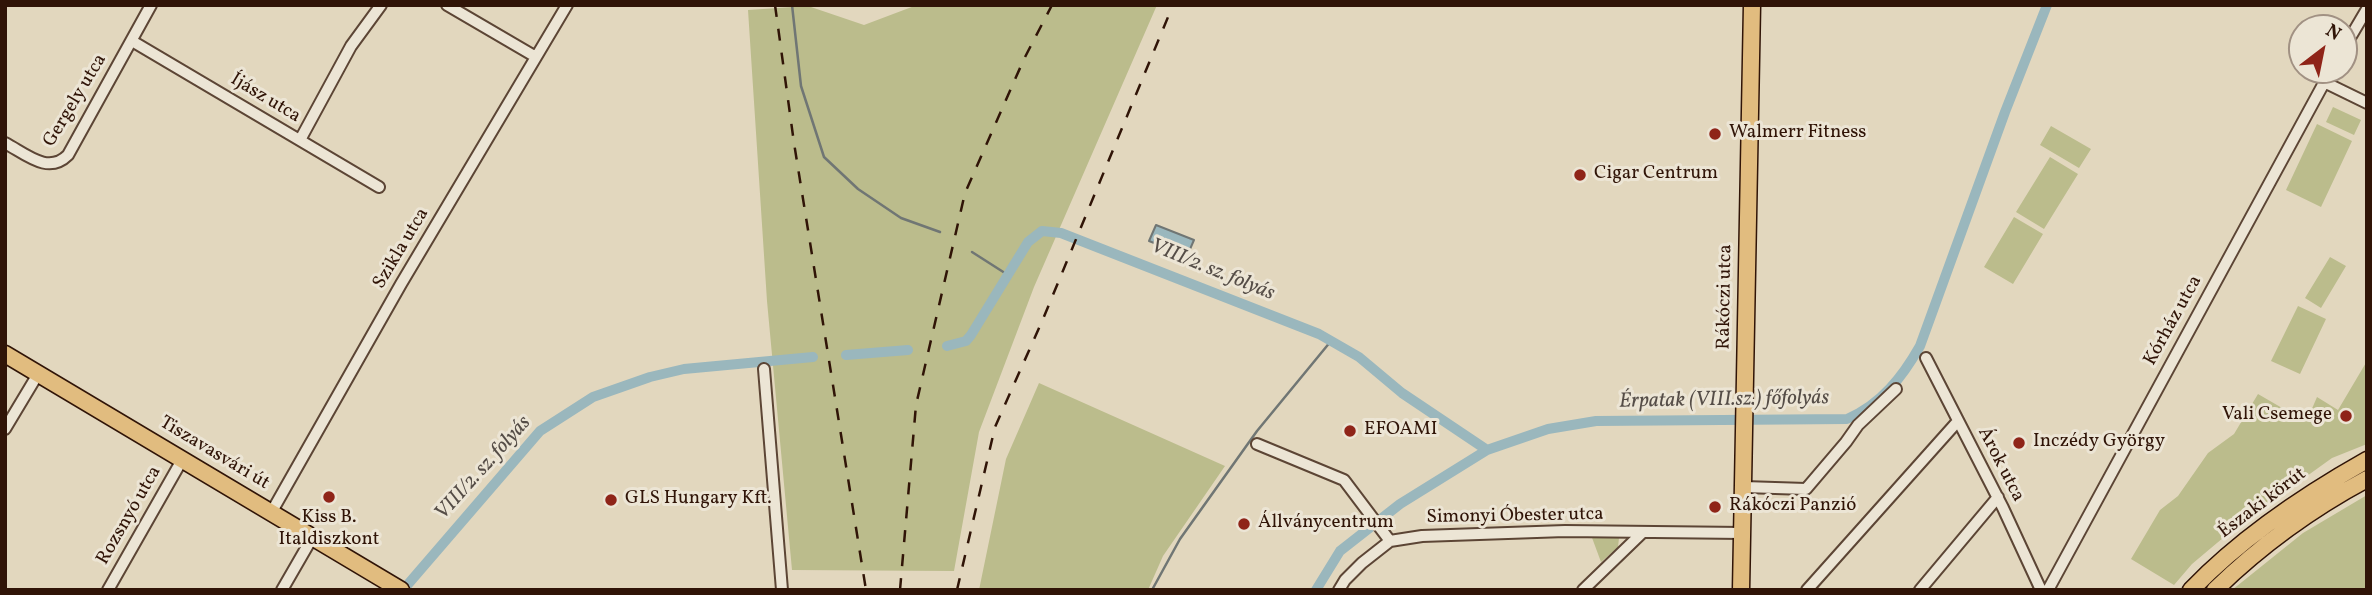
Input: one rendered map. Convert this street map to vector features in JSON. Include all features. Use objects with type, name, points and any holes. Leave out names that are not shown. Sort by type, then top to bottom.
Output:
[{"type":"main road","name":"Rákóczi utca","points":[[1741,590],[1752,5]]},
{"type":"main road","name":"Tiszavasvári út","points":[[5,354],[399,589]]},
{"type":"main road","name":"Északi körút","points":[[2191,590],[2251,536],[2279,515],[2367,460]]},
{"type":"main road","name":"Északi körút","points":[[2215,590],[2258,550],[2288,527],[2367,479]]},
{"type":"street","name":"Gergely utca","points":[[5,143],[41,163],[50,165],[62,162],[151,5]]},
{"type":"street","points":[[300,141],[351,46],[381,5]]},
{"type":"street","points":[[447,5],[536,57]]},
{"type":"street","name":"Szikla utca","points":[[271,513],[401,284],[567,5]]},
{"type":"street","points":[[2358,24],[2367,9]]},
{"type":"street","name":"Íjász utca","points":[[132,41],[379,187]]},
{"type":"street","name":"Kórház utca","points":[[2048,590],[2323,84]]},
{"type":"street","points":[[2328,84],[2367,103]]},
{"type":"street","name":"Árok utca","points":[[1926,358],[1998,497],[2041,590]]},
{"type":"street","points":[[764,369],[782,590]]},
{"type":"street","points":[[5,429],[38,374]]},
{"type":"street","points":[[1744,487],[1806,489],[1830,463],[1858,425],[1896,389]]},
{"type":"street","points":[[1807,590],[1958,421]]},
{"type":"street","points":[[1257,444],[1344,480],[1390,541]]},
{"type":"street","name":"Rozsnyó utca","points":[[108,590],[182,460]]},
{"type":"street","points":[[1920,590],[1998,497]]},
{"type":"street","name":"Simonyi Óbester utca","points":[[1339,590],[1362,563],[1390,541],[1422,536],[1565,531],[1743,533]]},
{"type":"street","points":[[1583,590],[1642,533]]},
{"type":"street","points":[[282,590],[312,538]]},
{"type":"green space","points":[[917,5],[1157,5],[1034,287],[979,432],[954,571],[792,570],[767,301],[748,10],[808,6],[864,25]]},
{"type":"green space","points":[[2333,107],[2361,120],[2354,135],[2326,122]]},
{"type":"green space","points":[[2317,124],[2352,141],[2321,207],[2286,190]]},
{"type":"green space","points":[[2051,126],[2091,149],[2079,168],[2040,145]]},
{"type":"green space","points":[[2050,157],[2078,174],[2044,229],[2016,212]]},
{"type":"green space","points":[[2014,217],[2043,234],[2013,284],[1984,267]]},
{"type":"green space","points":[[2330,257],[2346,266],[2321,308],[2305,298]]},
{"type":"green space","points":[[2298,306],[2326,319],[2300,374],[2271,361]]},
{"type":"green space","points":[[2367,361],[2367,444],[2332,458],[2236,527],[2192,564],[2174,585],[2131,559],[2160,510],[2178,496],[2208,453],[2234,434],[2258,394],[2289,412],[2311,411],[2317,397],[2338,410]]},
{"type":"green space","points":[[1039,383],[1225,466],[1163,556],[1148,590],[979,590],[1006,459]]},
{"type":"green space","points":[[2367,495],[2367,590],[2232,590],[2303,533]]},
{"type":"green space","points":[[1591,535],[1619,538],[1618,547],[1601,562]]},
{"type":"water","points":[[1156,225],[1194,240],[1187,256],[1149,241]]},
{"type":"waterway","points":[[792,5],[801,86],[824,157],[858,189],[901,218],[940,232]]},
{"type":"waterway","name":"Érpatak (VIII.sz.) főfolyás","points":[[1316,590],[1340,551],[1400,504],[1487,450],[1548,429],[1596,421],[1847,419],[1881,398],[1898,379],[1920,346],[2047,5]]},
{"type":"waterway","name":"VIII/2. sz. folyás","points":[[947,346],[966,341],[971,335],[1028,242],[1042,231],[1061,233],[1319,334],[1359,357],[1402,393],[1487,450]]},
{"type":"waterway","points":[[972,252],[1008,275]]},
{"type":"waterway","points":[[1152,590],[1180,539],[1257,431],[1331,341]]},
{"type":"waterway","name":"VIII/2. sz. folyás","points":[[846,355],[908,350]]},
{"type":"waterway","name":"VIII/2. sz. folyás","points":[[403,590],[540,431],[593,397],[650,377],[684,369],[813,357]]},
{"type":"railway","points":[[775,5],[794,143],[866,590]]},
{"type":"railway","points":[[900,590],[916,405],[965,193],[1024,59],[1052,5]]},
{"type":"railway","points":[[957,590],[995,427],[1043,319],[1173,5]]},
{"type":"place","name":"Walmerr Fitness","points":[[1715,134]]},
{"type":"place","name":"Cigar Centrum","points":[[1580,175]]},
{"type":"place","name":"Vali Csemege","points":[[2346,416]]},
{"type":"place","name":"EFOAMI","points":[[1350,431]]},
{"type":"place","name":"Inczédy György","points":[[2019,443]]},
{"type":"place","name":"Kiss B. Italdiszkont","points":[[329,497]]},
{"type":"place","name":"GLS Hungary Kft.","points":[[611,500]]},
{"type":"place","name":"Rákóczi Panzió","points":[[1715,507]]},
{"type":"place","name":"Állványcentrum","points":[[1244,524]]}]
